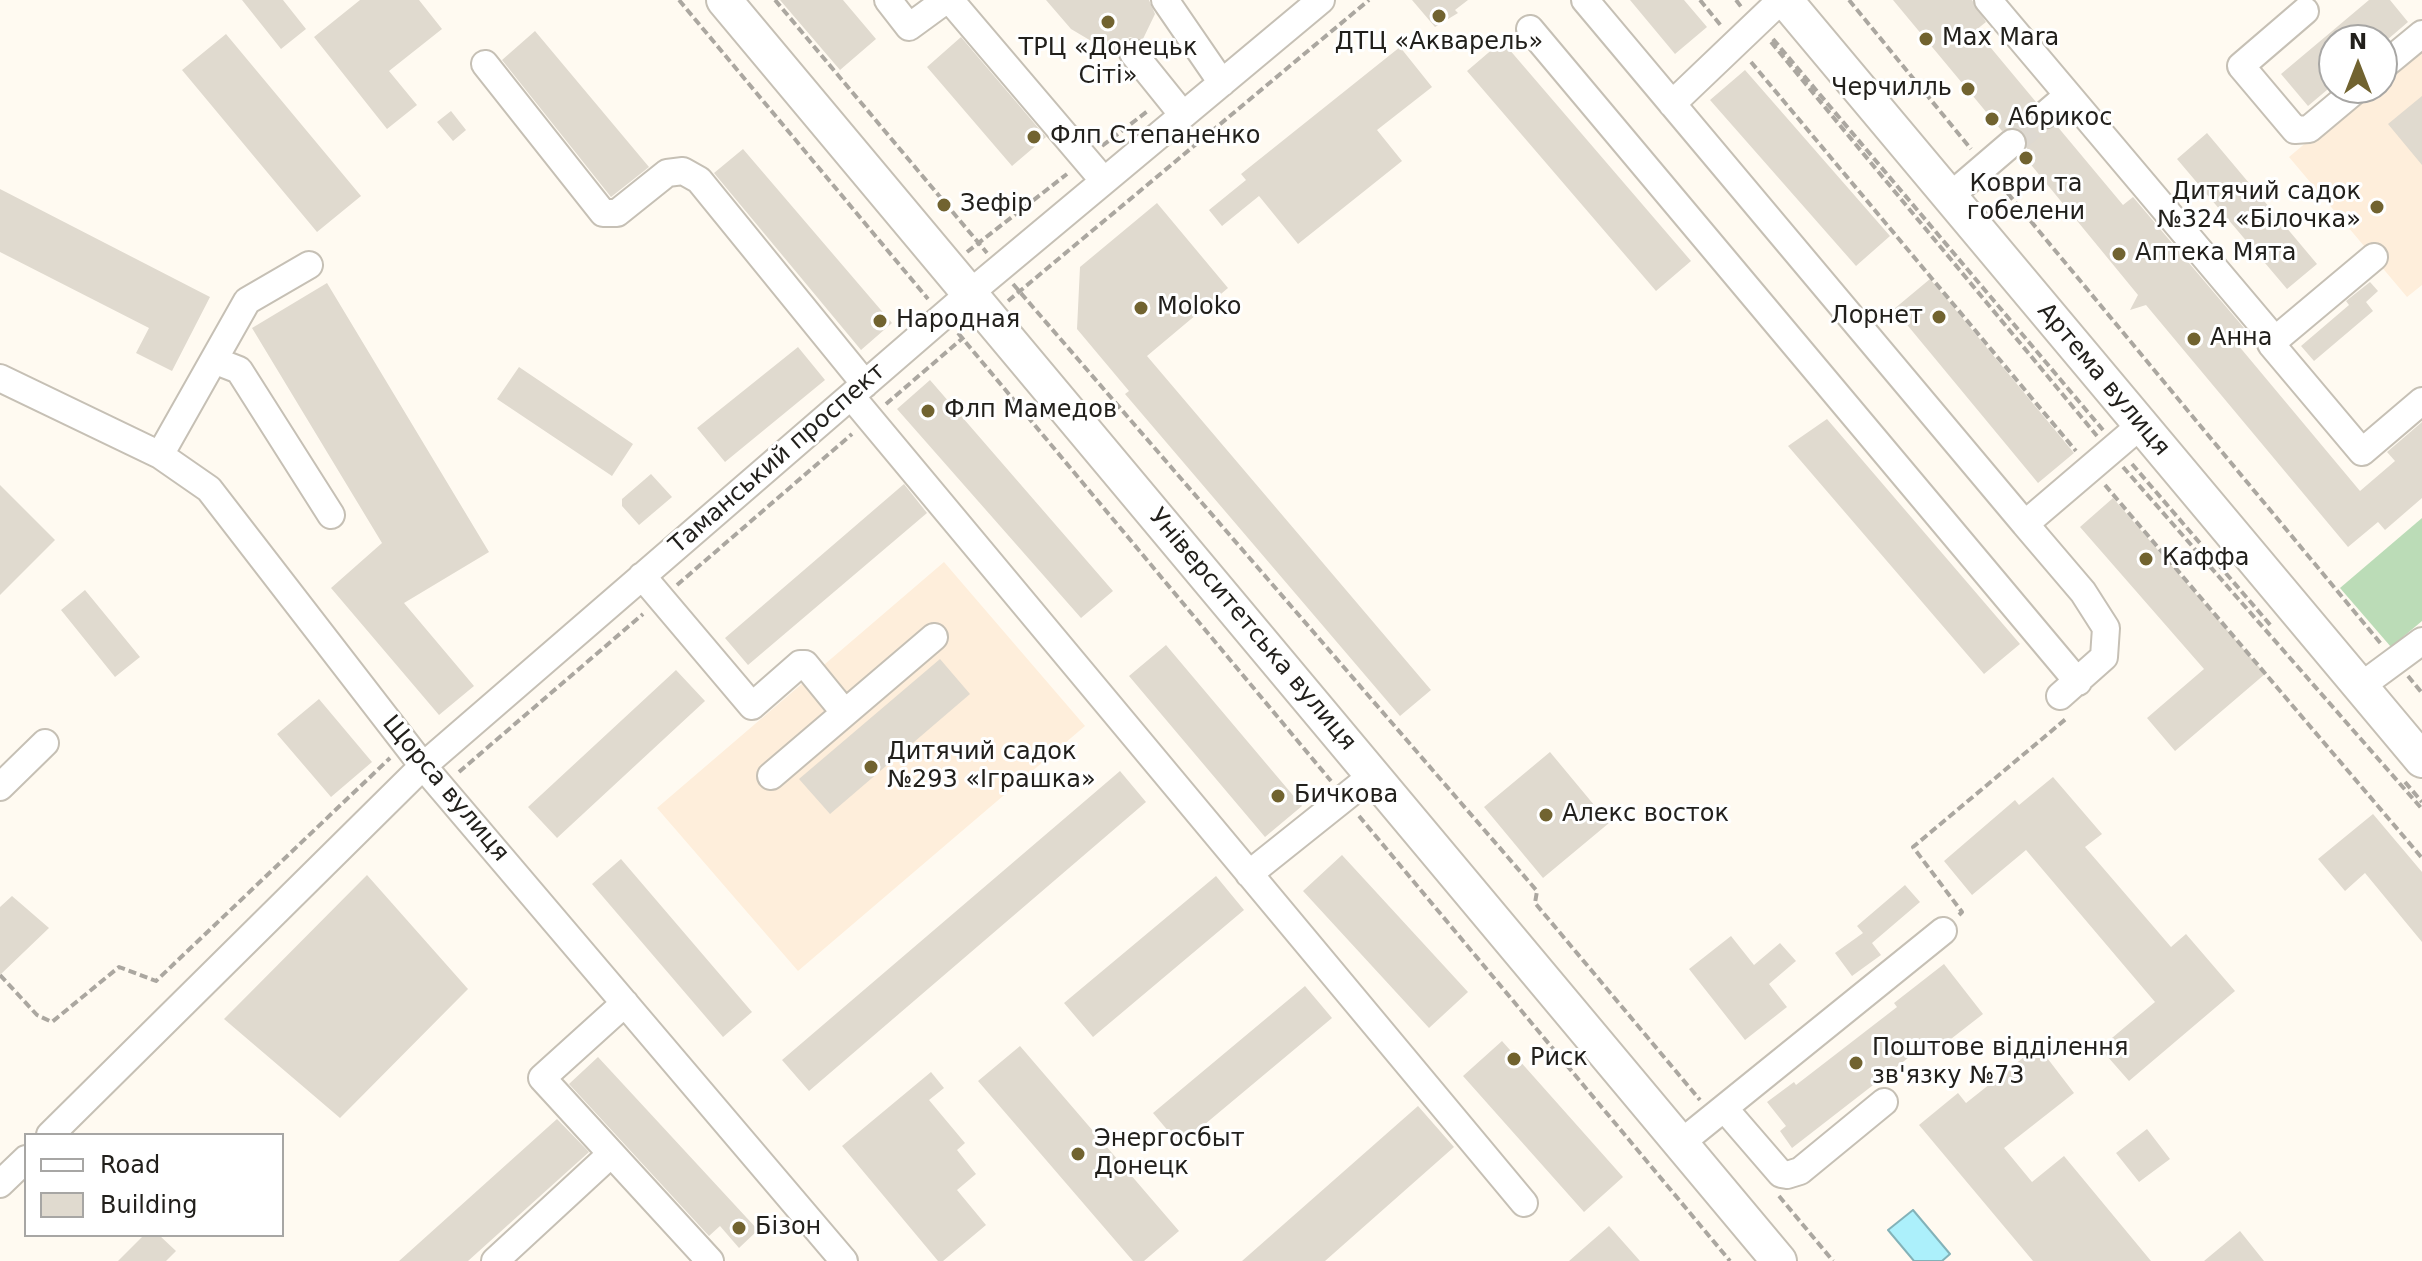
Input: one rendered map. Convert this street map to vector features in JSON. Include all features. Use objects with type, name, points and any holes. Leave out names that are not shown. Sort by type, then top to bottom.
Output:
[{"type":"main road","name":"Університетська вулиця","points":[[724,0],[1779,1261]]},
{"type":"main road","name":"Артема вулиця","points":[[1783,0],[1949,197],[2114,448],[2361,686],[2422,760]]},
{"type":"street","points":[[888,0],[909,27],[948,0],[1104,181]]},
{"type":"street","points":[[1165,0],[1222,83]]},
{"type":"street","name":"Таманський проспект","points":[[52,1133],[432,776],[445,749],[943,316],[980,305],[1000,268],[1321,0]]},
{"type":"street","points":[[1530,29],[2069,689],[2104,657],[2106,628],[2083,592],[1585,0]]},
{"type":"street","points":[[1672,104],[1783,0]]},
{"type":"street","points":[[1988,0],[2275,340]]},
{"type":"street","points":[[2307,4],[2241,66],[2295,130],[2309,129],[2339,104]]},
{"type":"street","points":[[2398,54],[2422,34]]},
{"type":"street","points":[[1133,53],[1183,115]]},
{"type":"street","points":[[485,64],[603,213],[617,213],[667,173],[683,171],[699,180],[858,390],[870,419],[1524,1203]]},
{"type":"street","points":[[2046,114],[2067,96]]},
{"type":"street","points":[[1949,197],[2012,143]]},
{"type":"street","points":[[2374,257],[2271,344],[2362,452],[2422,401]]},
{"type":"street","points":[[160,455],[216,361],[247,301],[309,265]]},
{"type":"street","points":[[216,361],[239,370],[331,515]]},
{"type":"street","name":"Щорса вулиця","points":[[0,378],[160,455],[209,489],[406,745],[844,1261]]},
{"type":"street","points":[[2025,524],[2114,448]]},
{"type":"street","points":[[642,576],[752,706],[800,664],[805,664],[845,713]]},
{"type":"street","points":[[771,776],[934,637]]},
{"type":"street","points":[[2361,686],[2422,641]]},
{"type":"street","points":[[0,787],[45,743]]},
{"type":"street","points":[[1249,874],[1373,775]]},
{"type":"street","points":[[1682,1142],[1943,931]]},
{"type":"street","points":[[625,1003],[542,1078],[710,1261]]},
{"type":"street","points":[[1719,1113],[1781,1174],[1787,1175],[1800,1171],[1884,1102]]},
{"type":"street","points":[[495,1261],[611,1154]]},
{"type":"street","points":[[0,1184],[24,1161]]},
{"type":"path","points":[[679,0],[1730,1261]]},
{"type":"path","points":[[775,0],[1000,268],[1537,891],[1535,903],[1719,1113]]},
{"type":"path","points":[[432,776],[464,768],[963,338],[980,305],[1020,291],[1369,0]]},
{"type":"path","points":[[1700,0],[1735,43],[2114,448],[2422,858]]},
{"type":"path","points":[[1738,0],[2422,809]]},
{"type":"path","points":[[1849,0],[2422,693]]},
{"type":"path","points":[[1757,22],[2114,448],[2422,802]]},
{"type":"path","points":[[1943,931],[1962,912],[1913,847],[2076,710],[2069,689]]},
{"type":"path","points":[[0,975],[37,1015],[52,1022],[119,967],[156,981],[406,745]]},
{"type":"path","points":[[445,749],[464,768]]},
{"type":"path","points":[[1776,1192],[1833,1261]]},
{"type":"shaded area","name":"Дитячий садок №324 «Білочка»","points":[[2422,45],[2422,285],[2407,297],[2289,157],[2352,104],[2398,104],[2398,65]]},
{"type":"shaded area","name":"Дитячий садок №293 «Іграшка»","points":[[944,562],[1085,726],[798,971],[657,808]]},
{"type":"green space","points":[[2422,518],[2422,621],[2391,647],[2340,588]]},
{"type":"water","points":[[1913,1210],[1950,1254],[1942,1261],[1914,1261],[1888,1230]]},
{"type":"building","points":[[242,0],[283,0],[306,29],[281,49]]},
{"type":"building","points":[[360,0],[419,0],[442,29],[389,71],[417,105],[387,129],[314,37]]},
{"type":"building","points":[[780,0],[843,0],[876,39],[840,70]]},
{"type":"building","name":"ТРЦ «Донецьк Сіті»","points":[[1046,0],[1149,0],[1155,14],[1142,41],[1130,37],[1122,41],[1118,51],[1103,48],[1071,29]]},
{"type":"building","name":"ДТЦ «Акварель»","points":[[1412,0],[1468,0],[1455,10],[1458,13],[1435,27]]},
{"type":"building","points":[[1630,0],[1684,0],[1707,27],[1675,54]]},
{"type":"building","points":[[1893,0],[1972,0],[1986,22],[1976,30],[2036,102],[2031,109],[2033,124],[2041,129],[2057,126],[2123,205],[2133,197],[2250,335],[2238,345],[2360,491],[2395,461],[2387,452],[2422,422],[2422,498],[2385,530],[2378,522],[2348,547],[2146,305],[2130,310],[2138,295],[2023,155],[2027,148],[2025,133],[2017,128],[2002,131]]},
{"type":"building","points":[[2369,0],[2390,0],[2408,22],[2398,31],[2398,24],[2340,24]]},
{"type":"building","points":[[535,31],[649,167],[611,197],[502,60]]},
{"type":"building","points":[[226,34],[361,196],[317,232],[182,70]]},
{"type":"building","points":[[961,37],[1046,137],[1012,166],[927,67]]},
{"type":"building","points":[[1502,41],[1691,261],[1656,291],[1467,71]]},
{"type":"building","points":[[2318,43],[2318,98],[2308,106],[2281,74]]},
{"type":"building","points":[[1400,47],[1432,87],[1377,130],[1402,161],[1298,244],[1259,196],[1222,226],[1209,210],[1246,180],[1241,174]]},
{"type":"building","points":[[1745,70],[1890,236],[1856,266],[1710,100]]},
{"type":"building","points":[[2422,96],[2422,165],[2388,124]]},
{"type":"building","points":[[451,111],[466,130],[453,141],[437,122]]},
{"type":"building","points":[[2207,133],[2317,264],[2287,289],[2177,159]]},
{"type":"building","points":[[743,149],[892,323],[861,350],[714,173]]},
{"type":"building","points":[[0,189],[210,297],[172,371],[136,353],[149,328],[0,252]]},
{"type":"building","points":[[1157,203],[1228,288],[1147,356],[1431,690],[1400,716],[1125,394],[1129,391],[1077,329],[1080,267]]},
{"type":"building","points":[[1930,279],[2074,453],[2038,483],[1894,309]]},
{"type":"building","points":[[2370,282],[2378,291],[2366,302],[2373,311],[2314,361],[2301,346],[2349,305],[2346,301]]},
{"type":"building","points":[[327,283],[489,552],[404,603],[474,686],[439,715],[331,588],[382,543],[252,328]]},
{"type":"building","points":[[798,347],[825,380],[725,462],[697,428]]},
{"type":"building","points":[[519,367],[633,444],[612,476],[497,399]]},
{"type":"building","points":[[930,380],[1113,591],[1081,618],[897,409]]},
{"type":"building","points":[[1827,419],[2020,644],[1984,674],[1788,446]]},
{"type":"building","points":[[651,474],[672,497],[639,525],[622,506],[622,499]]},
{"type":"building","points":[[904,484],[927,513],[748,665],[725,638]]},
{"type":"building","points":[[0,485],[55,540],[0,595]]},
{"type":"building","points":[[2113,498],[2265,674],[2175,751],[2147,718],[2204,669],[2080,527]]},
{"type":"building","points":[[85,590],[140,657],[115,677],[61,610]]},
{"type":"building","points":[[1166,645],[1302,806],[1265,837],[1129,676]]},
{"type":"building","points":[[940,659],[970,694],[830,814],[799,779]]},
{"type":"building","points":[[676,670],[705,701],[557,838],[528,807]]},
{"type":"building","points":[[319,699],[372,762],[331,797],[277,734]]},
{"type":"building","name":"Алекс восток","points":[[1550,752],[1609,823],[1543,878],[1484,807]]},
{"type":"building","points":[[1120,771],[1146,802],[809,1091],[782,1060]]},
{"type":"building","points":[[2053,777],[2102,834],[2085,847],[2171,947],[2186,934],[2235,991],[2129,1081],[2100,1048],[2155,1002],[2026,850],[1972,895],[1944,861],[2015,800],[2019,805]]},
{"type":"building","points":[[2373,814],[2422,872],[2422,942],[2365,873],[2345,891],[2318,859]]},
{"type":"building","points":[[1342,855],[1468,992],[1429,1028],[1303,891]]},
{"type":"building","points":[[621,859],[752,1012],[723,1037],[592,884]]},
{"type":"building","points":[[367,875],[468,989],[340,1118],[224,1019]]},
{"type":"building","points":[[1216,876],[1244,910],[1093,1037],[1064,1003]]},
{"type":"building","points":[[1905,885],[1920,902],[1872,943],[1881,955],[1852,976],[1835,953],[1863,933],[1857,926]]},
{"type":"building","points":[[12,896],[49,928],[0,975],[0,907]]},
{"type":"building","points":[[1731,936],[1754,965],[1780,943],[1796,961],[1769,984],[1787,1007],[1745,1040],[1689,969]]},
{"type":"building","points":[[1944,964],[1983,1014],[1933,1053],[1926,1044],[1792,1148],[1780,1131],[1786,1126],[1767,1102],[1794,1082],[1796,1085],[1897,1007],[1894,1003]]},
{"type":"building","points":[[1305,986],[1332,1018],[1180,1145],[1153,1113]]},
{"type":"building","points":[[1502,1041],[1623,1177],[1584,1212],[1463,1076]]},
{"type":"building","points":[[1020,1046],[1179,1231],[1144,1261],[1133,1261],[978,1081]]},
{"type":"building","points":[[2038,1046],[2074,1093],[2004,1148],[2032,1182],[2064,1156],[2151,1261],[2033,1261],[1919,1125],[1958,1093],[1966,1103]]},
{"type":"building","points":[[598,1057],[758,1230],[739,1248],[720,1226],[709,1236],[569,1084]]},
{"type":"building","points":[[931,1072],[944,1088],[929,1100],[965,1143],[957,1150],[976,1174],[957,1190],[986,1225],[943,1261],[938,1261],[842,1146]]},
{"type":"building","points":[[1418,1106],[1454,1147],[1325,1261],[1242,1261]]},
{"type":"building","points":[[557,1119],[589,1152],[468,1261],[399,1261]]},
{"type":"building","points":[[2147,1129],[2170,1159],[2139,1182],[2116,1153]]},
{"type":"building","points":[[1609,1226],[1640,1261],[1569,1261]]},
{"type":"building","points":[[2240,1231],[2264,1261],[2204,1261]]},
{"type":"building","points":[[142,1237],[161,1237],[176,1251],[166,1261],[118,1261]]},
{"type":"tunnel","points":[[2012,143],[2046,114]]},
{"type":"place","name":"ДТЦ «Акварель»","points":[[1439,16]]},
{"type":"place","name":"ТРЦ «Донецьк Сіті»","points":[[1108,22]]},
{"type":"place","name":"Max Mara","points":[[1926,39]]},
{"type":"place","name":"Черчилль","points":[[1968,89]]},
{"type":"place","name":"Абрикос","points":[[1992,119]]},
{"type":"place","name":"Флп Степаненко","points":[[1034,137]]},
{"type":"place","name":"Коври та гобелени","points":[[2026,158]]},
{"type":"place","name":"Зефір","points":[[944,205]]},
{"type":"place","name":"Дитячий садок №324 «Білочка»","points":[[2377,207]]},
{"type":"place","name":"Аптека Мята","points":[[2119,254]]},
{"type":"place","name":"Moloko","points":[[1141,308]]},
{"type":"place","name":"Лорнет","points":[[1939,317]]},
{"type":"place","name":"Народная","points":[[880,321]]},
{"type":"place","name":"Анна","points":[[2194,339]]},
{"type":"place","name":"Флп Мамедов","points":[[928,411]]},
{"type":"place","name":"Каффа","points":[[2146,559]]},
{"type":"place","name":"Дитячий садок №293 «Іграшка»","points":[[871,767]]},
{"type":"place","name":"Бичкова","points":[[1278,796]]},
{"type":"place","name":"Алекс восток","points":[[1546,815]]},
{"type":"place","name":"Риск","points":[[1514,1059]]},
{"type":"place","name":"Поштове відділення зв'язку №73","points":[[1856,1063]]},
{"type":"place","name":"Энергосбыт Донецк","points":[[1078,1154]]},
{"type":"place","name":"Бізон","points":[[739,1228]]}]
